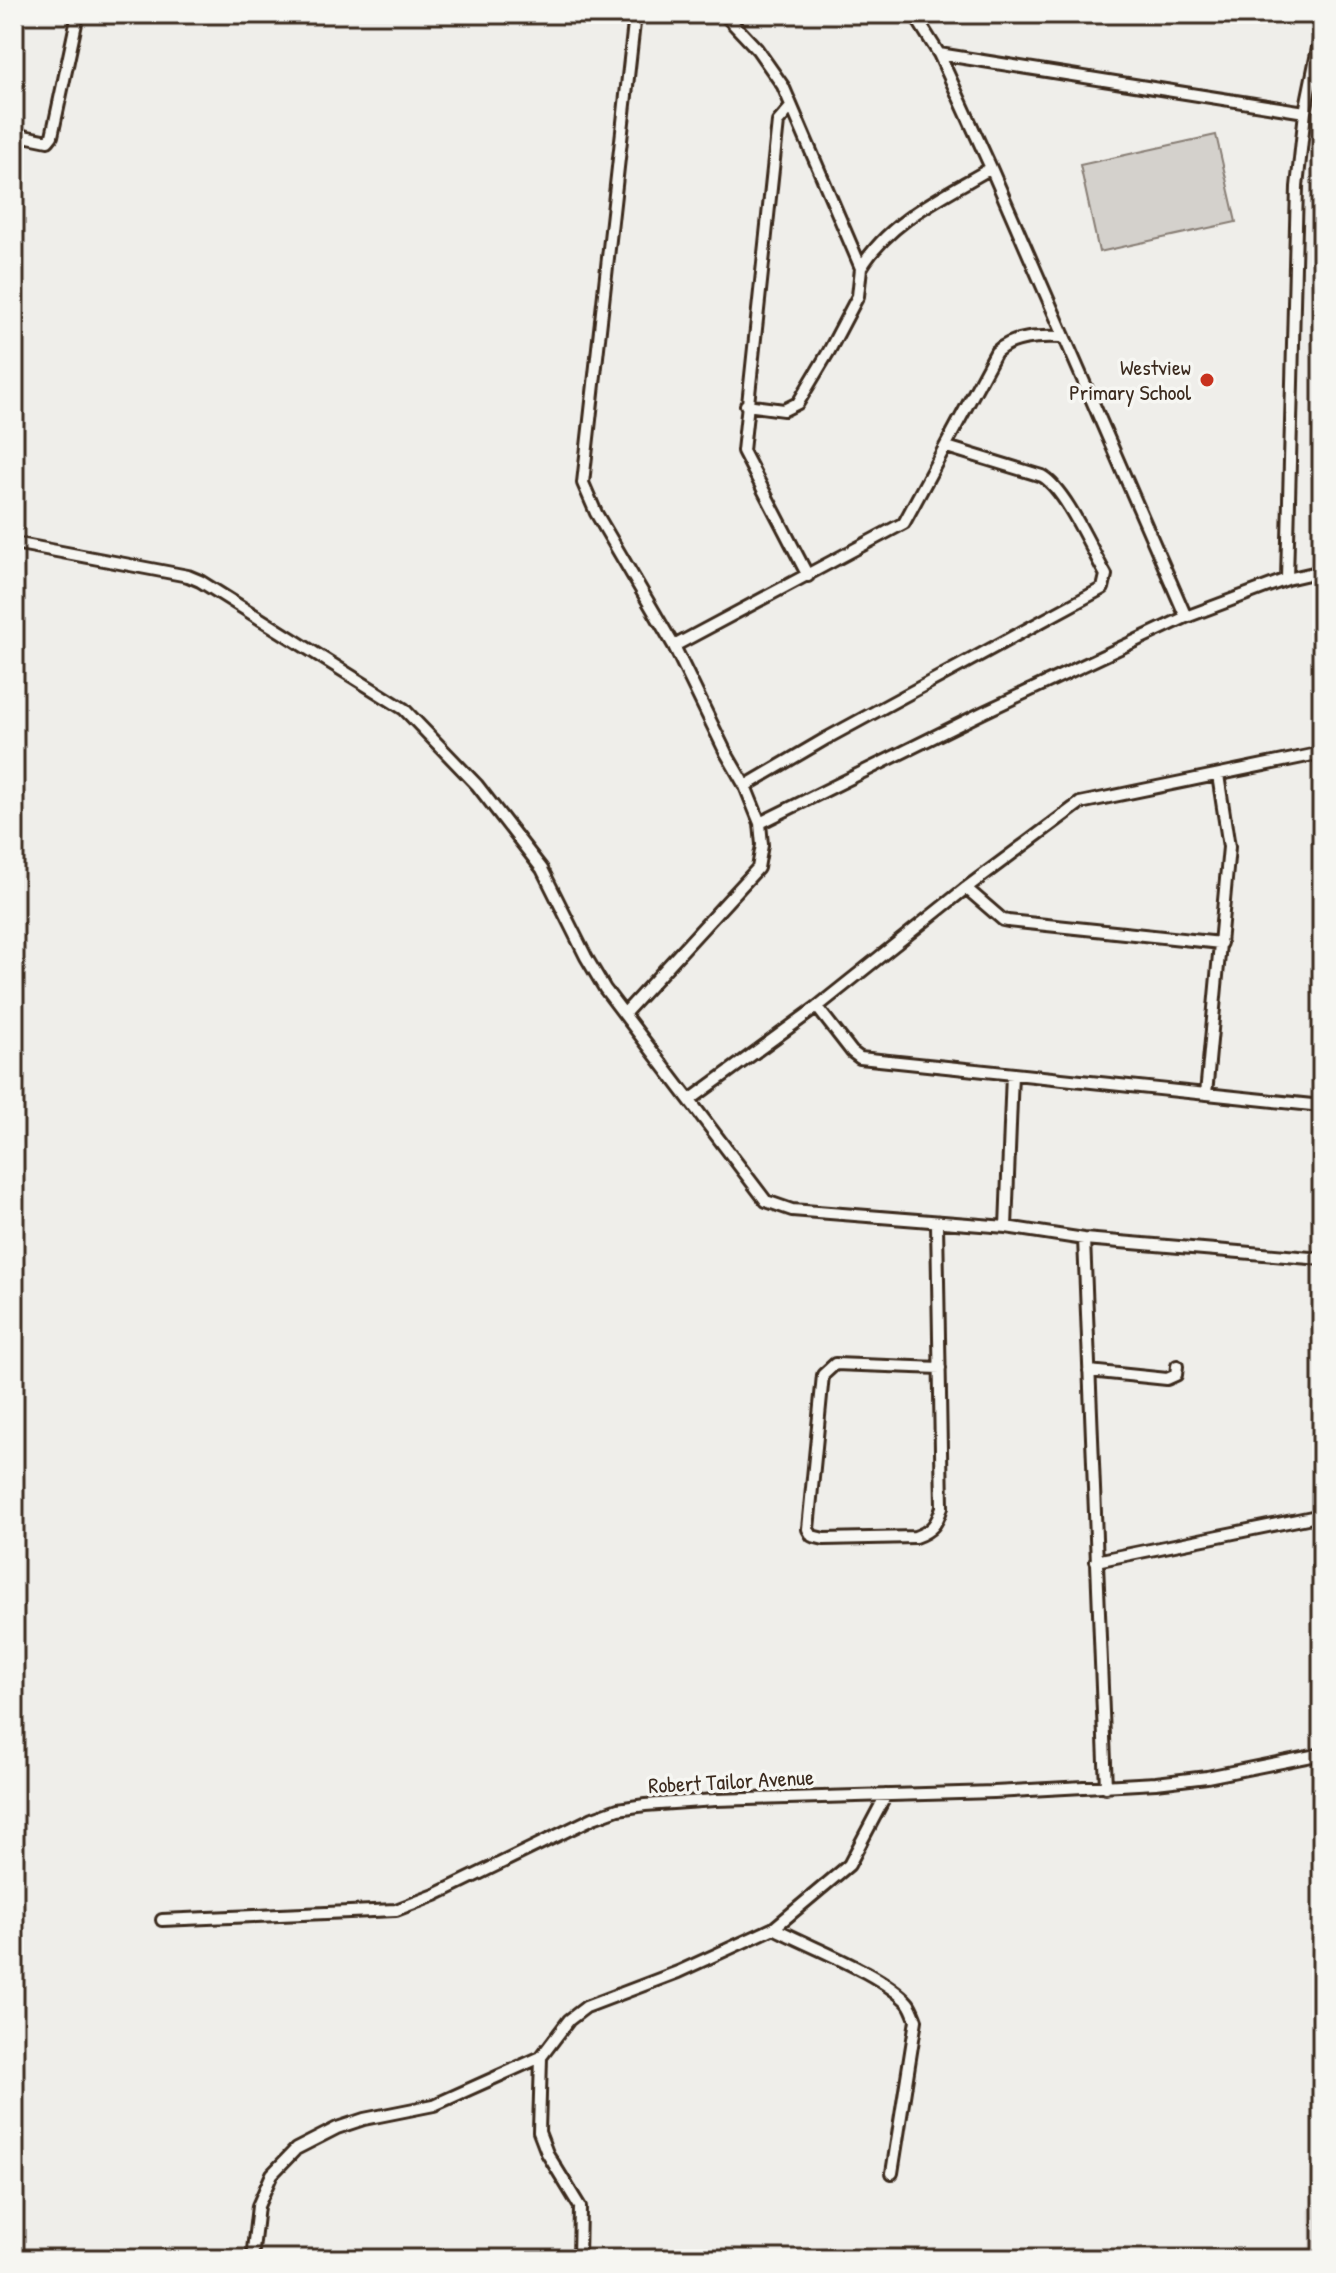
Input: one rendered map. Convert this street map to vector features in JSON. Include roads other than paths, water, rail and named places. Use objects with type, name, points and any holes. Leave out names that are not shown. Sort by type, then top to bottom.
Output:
[{"type":"street","points":[[14,134],[48,141],[52,136],[78,14]]},
{"type":"street","points":[[624,1014],[758,868],[762,845],[760,823],[745,786],[674,646],[589,501],[583,483],[635,14]]},
{"type":"street","points":[[724,14],[757,49],[783,86],[861,268]]},
{"type":"street","points":[[914,14],[939,54],[991,168],[1186,617]]},
{"type":"street","points":[[1287,579],[1297,187],[1305,112],[1322,28]]},
{"type":"street","points":[[939,54],[1305,112]]},
{"type":"street","points":[[791,107],[778,122],[743,441],[745,457],[808,576]]},
{"type":"street","points":[[746,405],[784,410],[798,403],[858,296],[861,268],[870,252],[896,226],[991,168]]},
{"type":"street","points":[[674,646],[904,523],[996,352],[1002,346],[1044,336],[1062,337]]},
{"type":"street","points":[[745,786],[1103,588],[1106,575],[1052,482],[1042,476],[947,447]]},
{"type":"street","points":[[14,543],[188,576],[200,581],[404,709],[477,785],[537,862],[586,957],[624,1014],[766,1201],[792,1210],[937,1224],[1006,1227],[1084,1239],[1322,1259]]},
{"type":"street","points":[[760,823],[984,712],[1186,617],[1287,579],[1322,571]]},
{"type":"street","points":[[690,1100],[817,1007],[966,888],[1080,803],[1322,753]]},
{"type":"street","points":[[1206,1094],[1229,836],[1218,775]]},
{"type":"street","points":[[966,888],[1003,920],[1221,943]]},
{"type":"street","points":[[817,1007],[860,1058],[1322,1106]]},
{"type":"street","points":[[1006,1227],[1012,1074]]},
{"type":"street","points":[[937,1224],[940,1368],[942,1507],[938,1523],[915,1537],[824,1539],[812,1536],[808,1529],[823,1375],[835,1364],[940,1368]]},
{"type":"street","points":[[1084,1239],[1106,1787]]},
{"type":"street","points":[[1089,1371],[1167,1379],[1176,1375],[1177,1366]]},
{"type":"street","points":[[1096,1561],[1322,1515]]},
{"type":"street","name":"Robert Tailor Avenue","points":[[162,1920],[396,1910],[435,1895],[593,1818],[618,1809],[715,1800],[1106,1787],[1207,1777],[1322,1754]]},
{"type":"street","points":[[252,2259],[258,2206],[272,2174],[296,2149],[337,2128],[364,2119],[434,2105],[541,2057],[569,2020],[586,2007],[678,1972],[774,1928],[849,1865],[886,1795]]},
{"type":"street","points":[[774,1928],[859,1971],[892,1990],[909,2005],[916,2020],[892,2173]]},
{"type":"street","points":[[541,2057],[539,2132],[547,2153],[580,2207],[579,2259]]},
{"type":"place","name":"Westview Primary School","points":[[1207,380]]}]
